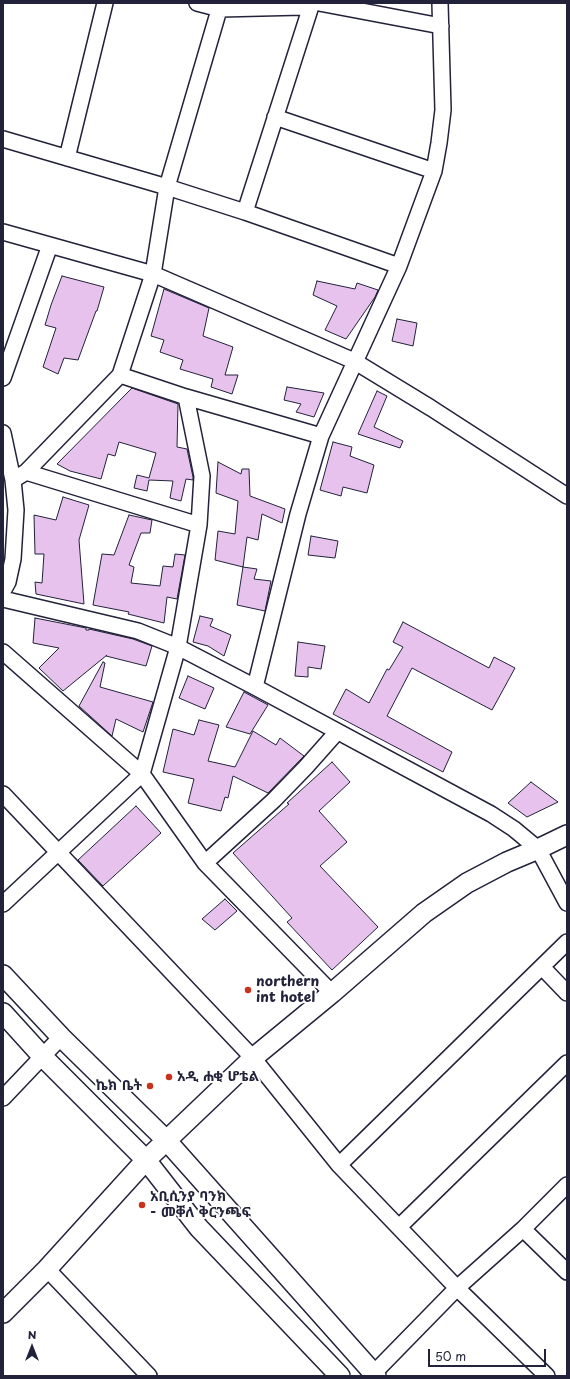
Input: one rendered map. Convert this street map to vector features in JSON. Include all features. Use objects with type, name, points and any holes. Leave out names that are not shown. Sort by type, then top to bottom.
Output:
[{"type":"street","points":[[67,158],[105,3]]},
{"type":"street","points":[[196,3],[221,6],[302,7],[312,3]]},
{"type":"street","points":[[245,212],[312,3]]},
{"type":"street","points":[[319,3],[441,26]]},
{"type":"street","points":[[255,687],[298,514],[320,436],[399,266],[434,171],[443,110],[440,3]]},
{"type":"street","points":[[20,476],[120,375],[153,274],[167,187],[221,6]]},
{"type":"street","points":[[275,116],[434,171]]},
{"type":"street","points":[[3,139],[167,187],[245,212],[399,266]]},
{"type":"street","points":[[3,232],[153,274],[354,361],[431,408],[567,496]]},
{"type":"street","points":[[3,378],[9,340],[50,245]]},
{"type":"street","points":[[120,375],[186,397],[320,436]]},
{"type":"street","points":[[3,904],[142,774],[178,647],[199,525],[202,476],[186,397]]},
{"type":"street","points":[[3,433],[20,476],[13,559],[8,582],[3,591]]},
{"type":"street","points":[[20,476],[199,525]]},
{"type":"street","points":[[3,499],[16,510]]},
{"type":"street","points":[[3,599],[138,632],[178,647],[491,814],[514,829],[538,849],[567,903]]},
{"type":"street","points":[[3,652],[142,774],[205,863],[332,992]]},
{"type":"street","points":[[205,863],[274,800],[337,732]]},
{"type":"street","points":[[3,794],[253,1058],[339,1165],[457,1288],[547,1376]]},
{"type":"street","points":[[3,1313],[47,1269],[166,1140],[253,1058],[424,913],[473,880],[507,862],[567,835]]},
{"type":"street","points":[[339,1165],[567,942]]},
{"type":"street","points":[[542,967],[567,993]]},
{"type":"street","points":[[3,975],[61,1038],[166,1140],[374,1375],[457,1288],[523,1229],[567,1185]]},
{"type":"street","points":[[3,1013],[43,1057],[146,1160],[199,1228],[340,1376]]},
{"type":"street","points":[[3,1098],[61,1038]]},
{"type":"street","points":[[399,1227],[567,1063]]},
{"type":"street","points":[[523,1229],[567,1272]]},
{"type":"street","points":[[47,1269],[149,1376]]},
{"type":"building","points":[[62,276],[104,287],[97,311],[78,360],[64,358],[58,374],[43,367],[56,328],[45,325]]},
{"type":"building","points":[[317,281],[355,289],[357,283],[378,290],[375,297],[346,339],[325,330],[337,306],[313,295]]},
{"type":"building","points":[[164,289],[209,308],[203,336],[233,347],[225,375],[238,375],[232,394],[211,387],[213,379],[180,369],[183,360],[160,352],[164,340],[151,336]]},
{"type":"building","points":[[397,319],[417,323],[413,346],[392,341]]},
{"type":"building","points":[[287,387],[324,393],[314,417],[296,412],[301,404],[284,400]]},
{"type":"building","points":[[132,388],[178,404],[177,447],[187,449],[193,477],[193,480],[186,479],[181,501],[170,498],[173,481],[149,480],[147,491],[134,488],[137,475],[149,478],[156,453],[119,442],[115,456],[108,454],[101,479],[70,471],[57,464]]},
{"type":"building","points":[[377,391],[387,396],[374,427],[403,441],[400,448],[358,434]]},
{"type":"building","points":[[333,442],[352,447],[350,456],[374,465],[367,493],[343,487],[341,496],[320,490]]},
{"type":"building","points":[[218,462],[241,474],[242,469],[249,469],[250,496],[285,509],[282,523],[262,514],[258,540],[247,537],[243,567],[215,560],[218,531],[235,534],[238,501],[216,493]]},
{"type":"building","points":[[63,497],[89,505],[79,540],[84,604],[36,594],[35,582],[42,583],[44,554],[35,554],[34,515],[56,520]]},
{"type":"building","points":[[129,515],[152,520],[150,533],[141,533],[129,565],[134,567],[131,583],[160,586],[163,566],[173,567],[175,554],[185,555],[177,599],[167,597],[164,623],[128,614],[129,612],[93,605],[102,554],[114,555]]},
{"type":"building","points":[[311,536],[338,541],[335,558],[308,555]]},
{"type":"building","points":[[243,567],[257,569],[254,579],[271,581],[265,611],[237,605]]},
{"type":"building","points":[[200,616],[213,619],[210,626],[231,635],[224,656],[208,646],[193,642]]},
{"type":"building","points":[[35,618],[133,639],[152,646],[146,666],[106,656],[107,655],[63,691],[39,668],[59,648],[33,643]]},
{"type":"building","points":[[403,622],[489,668],[494,657],[515,668],[492,710],[412,668],[387,716],[452,752],[443,772],[333,714],[346,689],[369,703],[387,669],[389,670],[403,647],[393,642]]},
{"type":"building","points":[[298,642],[325,646],[321,669],[308,667],[308,677],[295,676]]},
{"type":"building","points":[[103,662],[105,663],[100,687],[153,702],[143,732],[116,719],[112,736],[79,706]]},
{"type":"building","points":[[188,676],[214,688],[205,709],[179,698]]},
{"type":"building","points":[[244,692],[268,705],[250,734],[226,727]]},
{"type":"building","points":[[199,720],[219,725],[208,761],[235,767],[253,731],[276,745],[280,738],[304,756],[268,793],[233,776],[228,798],[225,797],[221,811],[188,803],[194,779],[163,772],[173,729],[194,735]]},
{"type":"building","points":[[332,762],[350,782],[319,811],[347,842],[320,866],[378,927],[332,970],[287,922],[292,918],[233,853],[289,804],[287,803]]},
{"type":"building","points":[[531,782],[558,802],[527,817],[508,803]]},
{"type":"building","points":[[136,806],[161,833],[103,886],[78,860]]},
{"type":"building","points":[[225,899],[237,911],[215,930],[202,919]]},
{"type":"place","name":"northern int hotel","points":[[248,990]]},
{"type":"place","name":"አዲ ሐቂ ሆቴል","points":[[169,1077]]},
{"type":"place","name":"ኬክ ቤት","points":[[150,1086]]},
{"type":"place","name":"አቢሲንያ ባንክ - መቐለ ቅርንጫፍ","points":[[142,1205]]}]
